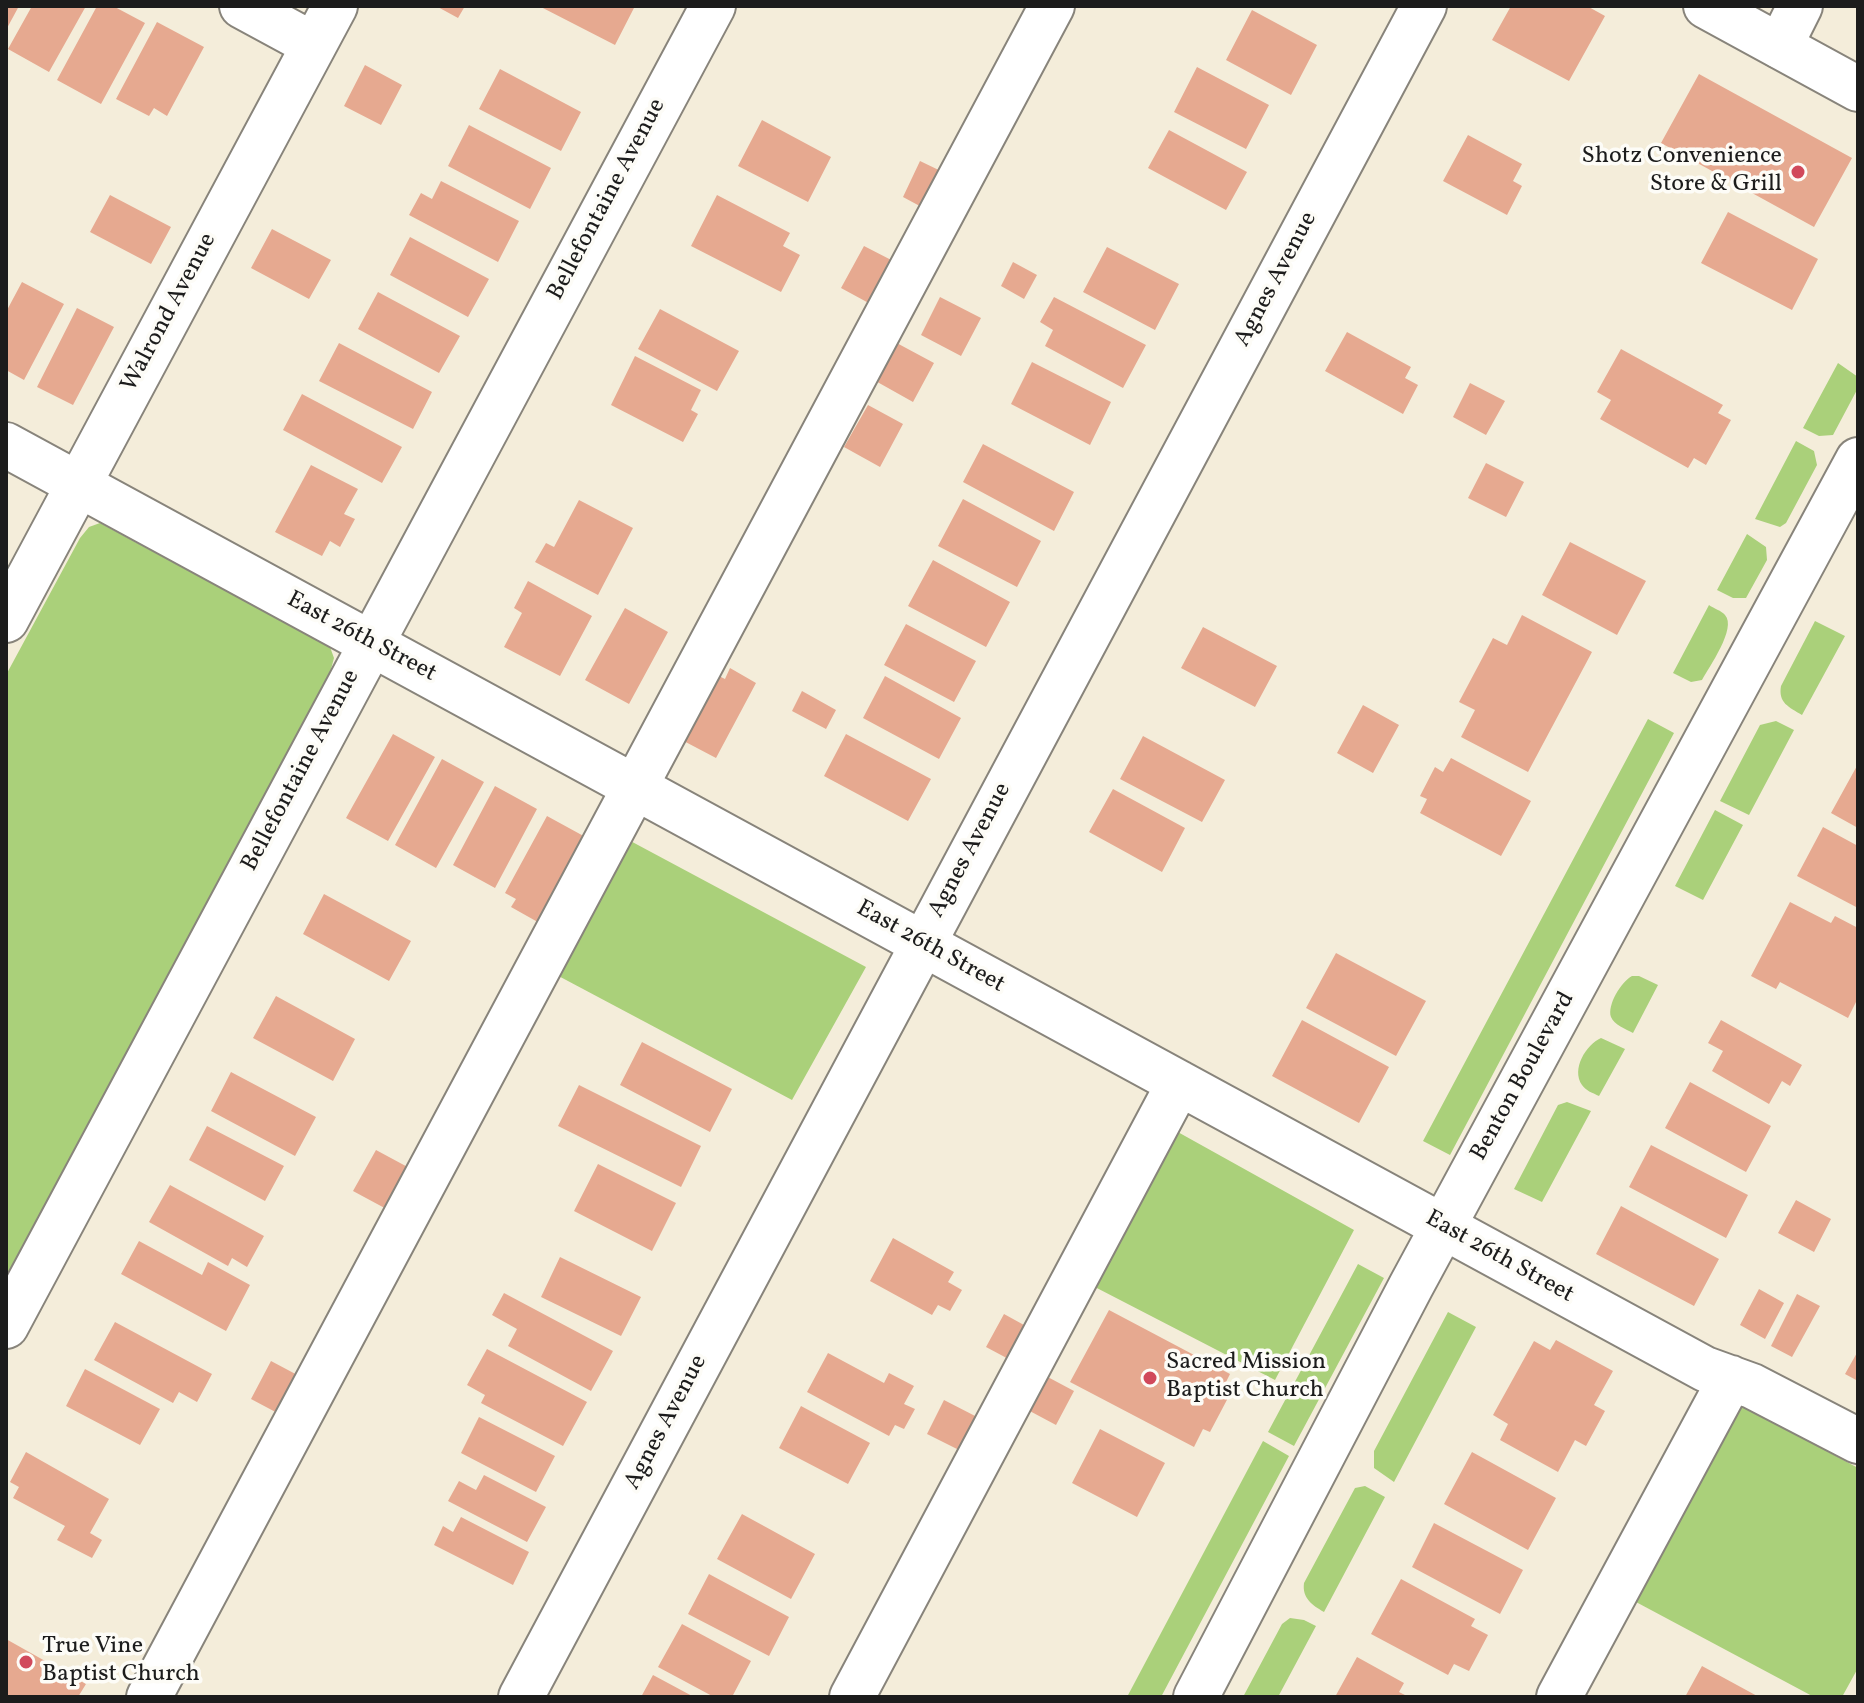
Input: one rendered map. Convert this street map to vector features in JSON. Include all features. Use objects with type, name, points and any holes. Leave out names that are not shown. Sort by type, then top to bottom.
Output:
[{"type":"street","points":[[242,6],[314,45]]},
{"type":"street","name":"Walrond Avenue","points":[[6,620],[335,6]]},
{"type":"street","name":"Bellefontaine Avenue","points":[[6,1326],[713,6]]},
{"type":"street","points":[[149,1697],[1052,6]]},
{"type":"street","name":"Agnes Avenue","points":[[521,1697],[1424,6]]},
{"type":"street","points":[[1706,6],[1858,89]]},
{"type":"street","points":[[1780,46],[1800,6]]},
{"type":"street","name":"East 26th Street","points":[[6,445],[1705,1369],[1752,1386],[1858,1441]]},
{"type":"street","name":"Benton Boulevard","points":[[1196,1697],[1443,1227],[1858,460]]},
{"type":"street","points":[[852,1697],[1179,1083]]},
{"type":"street","points":[[1559,1697],[1731,1378]]},
{"type":"green space","points":[[1838,363],[1858,377],[1858,388],[1833,435],[1819,436],[1803,428]]},
{"type":"green space","points":[[1796,441],[1814,451],[1817,465],[1786,523],[1780,527],[1755,519]]},
{"type":"green space","points":[[100,523],[330,647],[334,658],[330,673],[6,1282],[6,675],[80,538],[89,527]]},
{"type":"green space","points":[[1747,534],[1766,547],[1767,560],[1746,598],[1733,598],[1717,590]]},
{"type":"green space","points":[[1709,605],[1722,612],[1728,621],[1725,638],[1702,680],[1691,682],[1673,673]]},
{"type":"green space","points":[[1815,621],[1845,636],[1802,715],[1783,701],[1781,686]]},
{"type":"green space","points":[[1648,719],[1674,733],[1450,1155],[1423,1141]]},
{"type":"green space","points":[[1776,721],[1794,730],[1749,815],[1720,801],[1760,725]]},
{"type":"green space","points":[[1715,810],[1743,825],[1703,900],[1675,886]]},
{"type":"green space","points":[[623,837],[866,967],[792,1100],[551,972]]},
{"type":"green space","points":[[1632,976],[1658,985],[1633,1033],[1615,1022],[1610,1012],[1616,994]]},
{"type":"green space","points":[[1601,1038],[1625,1049],[1599,1096],[1584,1087],[1578,1072],[1585,1052]]},
{"type":"green space","points":[[1567,1102],[1591,1111],[1542,1202],[1514,1189],[1558,1105]]},
{"type":"green space","points":[[1176,1131],[1354,1230],[1275,1380],[1091,1285]]},
{"type":"green space","points":[[1358,1264],[1384,1278],[1294,1446],[1268,1432]]},
{"type":"green space","points":[[1448,1312],[1476,1327],[1394,1482],[1374,1468],[1374,1451]]},
{"type":"green space","points":[[1727,1397],[1858,1468],[1858,1668],[1842,1697],[1814,1697],[1621,1594]]},
{"type":"green space","points":[[1263,1441],[1289,1456],[1161,1697],[1127,1697]]},
{"type":"green space","points":[[1365,1486],[1385,1497],[1324,1612],[1309,1600],[1304,1583],[1355,1488]]},
{"type":"green space","points":[[1290,1618],[1316,1626],[1278,1697],[1243,1697],[1282,1624]]},
{"type":"building","points":[[6,6],[19,6],[6,30]]},
{"type":"building","points":[[32,6],[86,6],[49,72],[8,49]]},
{"type":"building","points":[[97,6],[113,6],[145,23],[101,104],[57,80]]},
{"type":"building","points":[[436,6],[465,6],[458,18]]},
{"type":"building","points":[[539,6],[635,6],[615,45]]},
{"type":"building","points":[[1511,6],[1587,6],[1605,16],[1569,81],[1492,40]]},
{"type":"building","points":[[1252,10],[1317,45],[1291,95],[1226,60]]},
{"type":"building","points":[[157,22],[204,47],[167,116],[154,108],[149,116],[116,99]]},
{"type":"building","points":[[365,65],[402,85],[381,125],[344,106]]},
{"type":"building","points":[[1197,67],[1269,105],[1246,149],[1174,112]]},
{"type":"building","points":[[500,69],[581,112],[561,151],[479,109]]},
{"type":"building","points":[[1699,74],[1852,158],[1814,227],[1661,143]]},
{"type":"building","points":[[762,120],[831,157],[808,202],[738,166]]},
{"type":"building","points":[[469,125],[551,168],[530,209],[448,166]]},
{"type":"building","points":[[1169,130],[1247,172],[1226,210],[1148,168]]},
{"type":"building","points":[[1468,135],[1522,164],[1513,181],[1522,186],[1507,215],[1443,181]]},
{"type":"building","points":[[920,161],[947,174],[929,211],[903,197]]},
{"type":"building","points":[[441,181],[519,221],[498,262],[409,215],[421,193],[432,199]]},
{"type":"building","points":[[110,195],[171,227],[151,264],[90,232]]},
{"type":"building","points":[[717,195],[790,233],[783,246],[800,255],[781,292],[691,246]]},
{"type":"building","points":[[1728,212],[1818,259],[1792,310],[1701,263]]},
{"type":"building","points":[[272,229],[331,260],[309,299],[251,268]]},
{"type":"building","points":[[410,237],[489,279],[468,317],[390,275]]},
{"type":"building","points":[[864,246],[899,264],[876,307],[841,288]]},
{"type":"building","points":[[1107,247],[1179,284],[1155,330],[1083,292]]},
{"type":"building","points":[[1013,262],[1037,275],[1024,299],[1001,286]]},
{"type":"building","points":[[22,282],[64,304],[24,380],[6,370],[6,312]]},
{"type":"building","points":[[378,292],[460,336],[439,373],[358,329]]},
{"type":"building","points":[[940,297],[981,318],[961,356],[921,335]]},
{"type":"building","points":[[1054,297],[1146,345],[1123,388],[1045,346],[1053,330],[1040,322]]},
{"type":"building","points":[[77,308],[114,327],[73,405],[37,387]]},
{"type":"building","points":[[660,309],[739,351],[717,391],[638,349]]},
{"type":"building","points":[[1347,332],[1411,367],[1405,378],[1418,385],[1403,414],[1325,371]]},
{"type":"building","points":[[893,341],[934,363],[913,402],[872,379]]},
{"type":"building","points":[[339,343],[432,392],[413,429],[319,381]]},
{"type":"building","points":[[1621,349],[1723,405],[1718,413],[1731,420],[1706,465],[1694,458],[1688,468],[1600,419],[1611,400],[1597,392]]},
{"type":"building","points":[[635,356],[701,390],[691,410],[698,414],[683,442],[611,405]]},
{"type":"building","points":[[1032,362],[1111,402],[1090,445],[1011,404]]},
{"type":"building","points":[[1470,383],[1505,401],[1486,435],[1453,417]]},
{"type":"building","points":[[302,394],[402,447],[382,483],[283,430]]},
{"type":"building","points":[[868,405],[903,424],[880,467],[844,447]]},
{"type":"building","points":[[983,444],[1074,492],[1054,531],[963,482]]},
{"type":"building","points":[[1486,463],[1524,482],[1506,517],[1468,498]]},
{"type":"building","points":[[311,465],[358,489],[344,514],[355,519],[340,547],[330,541],[322,556],[275,532]]},
{"type":"building","points":[[963,499],[1041,541],[1017,587],[938,546]]},
{"type":"building","points":[[579,500],[633,528],[598,595],[535,562],[546,543],[554,547]]},
{"type":"building","points":[[1570,542],[1646,581],[1617,635],[1542,595]]},
{"type":"building","points":[[933,560],[1010,602],[986,647],[908,606]]},
{"type":"building","points":[[528,581],[592,616],[560,676],[504,647],[522,613],[514,608]]},
{"type":"building","points":[[625,608],[668,632],[629,704],[585,680]]},
{"type":"building","points":[[1522,615],[1592,652],[1528,772],[1461,737],[1475,710],[1459,702],[1493,638],[1507,645]]},
{"type":"building","points":[[906,624],[976,661],[954,702],[884,665]]},
{"type":"building","points":[[1203,627],[1277,666],[1255,707],[1181,668]]},
{"type":"building","points":[[730,668],[756,683],[716,758],[678,738],[713,673],[725,679]]},
{"type":"building","points":[[885,676],[961,718],[939,759],[863,718]]},
{"type":"building","points":[[802,691],[836,710],[826,729],[792,711]]},
{"type":"building","points":[[1363,705],[1399,725],[1373,773],[1337,753]]},
{"type":"building","points":[[393,734],[435,757],[388,841],[346,818]]},
{"type":"building","points":[[846,734],[931,779],[908,821],[824,776]]},
{"type":"building","points":[[1143,736],[1225,780],[1202,822],[1120,779]]},
{"type":"building","points":[[1451,758],[1531,801],[1501,856],[1420,813],[1427,799],[1420,796],[1435,767],[1443,772]]},
{"type":"building","points":[[442,759],[484,782],[436,868],[395,845]]},
{"type":"building","points":[[1858,764],[1858,828],[1831,813]]},
{"type":"building","points":[[495,786],[537,809],[495,888],[453,865]]},
{"type":"building","points":[[1113,789],[1185,828],[1162,872],[1089,832]]},
{"type":"building","points":[[547,816],[589,839],[543,925],[511,907],[516,899],[505,893]]},
{"type":"building","points":[[1823,827],[1858,846],[1858,908],[1797,876]]},
{"type":"building","points":[[324,894],[411,941],[389,981],[303,934]]},
{"type":"building","points":[[1790,902],[1831,923],[1835,916],[1858,928],[1858,998],[1848,1018],[1780,982],[1776,989],[1751,976]]},
{"type":"building","points":[[1336,953],[1426,1001],[1396,1056],[1306,1008]]},
{"type":"building","points":[[276,996],[355,1039],[333,1081],[253,1038]]},
{"type":"building","points":[[1302,1020],[1389,1067],[1359,1123],[1272,1076]]},
{"type":"building","points":[[1721,1020],[1802,1065],[1790,1086],[1782,1081],[1769,1104],[1712,1071],[1723,1051],[1708,1043]]},
{"type":"building","points":[[642,1042],[732,1089],[710,1132],[620,1085]]},
{"type":"building","points":[[231,1072],[316,1117],[295,1156],[211,1111]]},
{"type":"building","points":[[1690,1082],[1771,1126],[1746,1172],[1665,1128]]},
{"type":"building","points":[[579,1085],[701,1146],[681,1187],[558,1126]]},
{"type":"building","points":[[207,1126],[284,1166],[265,1201],[189,1160]]},
{"type":"building","points":[[1651,1145],[1748,1195],[1726,1238],[1629,1187]]},
{"type":"building","points":[[376,1150],[415,1171],[392,1212],[353,1191]]},
{"type":"building","points":[[598,1164],[676,1203],[652,1251],[574,1211]]},
{"type":"building","points":[[170,1185],[264,1236],[247,1267],[232,1258],[228,1266],[149,1222]]},
{"type":"building","points":[[1796,1200],[1831,1219],[1814,1252],[1778,1233]]},
{"type":"building","points":[[1621,1206],[1719,1259],[1694,1306],[1596,1254]]},
{"type":"building","points":[[893,1238],[954,1272],[948,1282],[962,1290],[950,1311],[938,1305],[932,1315],[870,1281]]},
{"type":"building","points":[[139,1241],[202,1275],[208,1262],[250,1285],[226,1331],[121,1274]]},
{"type":"building","points":[[560,1257],[641,1297],[621,1336],[541,1297]]},
{"type":"building","points":[[1759,1289],[1784,1303],[1765,1339],[1740,1325]]},
{"type":"building","points":[[504,1293],[613,1351],[591,1391],[508,1346],[517,1329],[492,1315]]},
{"type":"building","points":[[1797,1294],[1820,1306],[1792,1357],[1771,1346]]},
{"type":"building","name":"Sacred Mission Baptist Church","points":[[1109,1310],[1230,1374],[1221,1392],[1229,1396],[1210,1432],[1203,1429],[1194,1447],[1070,1382]]},
{"type":"building","points":[[1004,1314],[1033,1330],[1016,1363],[986,1347]]},
{"type":"building","points":[[115,1322],[212,1374],[197,1402],[179,1392],[173,1403],[94,1360]]},
{"type":"building","points":[[1556,1340],[1613,1371],[1594,1405],[1605,1411],[1586,1446],[1575,1440],[1558,1472],[1500,1440],[1508,1424],[1493,1415],[1534,1341],[1550,1350]]},
{"type":"building","points":[[487,1349],[587,1402],[563,1446],[481,1403],[485,1395],[467,1385]]},
{"type":"building","points":[[1858,1351],[1858,1381],[1845,1374]]},
{"type":"building","points":[[828,1353],[884,1383],[889,1373],[914,1386],[904,1404],[915,1409],[904,1429],[895,1425],[889,1436],[807,1392]]},
{"type":"building","points":[[271,1361],[303,1378],[283,1416],[251,1399]]},
{"type":"building","points":[[85,1369],[160,1409],[140,1445],[66,1406]]},
{"type":"building","points":[[1044,1375],[1074,1391],[1056,1425],[1026,1409]]},
{"type":"building","points":[[944,1400],[979,1418],[961,1451],[927,1434]]},
{"type":"building","points":[[801,1406],[870,1443],[848,1484],[779,1448]]},
{"type":"building","points":[[479,1417],[555,1456],[536,1492],[461,1453]]},
{"type":"building","points":[[1100,1429],[1165,1463],[1137,1517],[1072,1483]]},
{"type":"building","points":[[26,1452],[109,1499],[90,1533],[102,1540],[92,1558],[57,1540],[65,1526],[13,1498],[19,1487],[10,1482]]},
{"type":"building","points":[[1472,1452],[1556,1498],[1528,1550],[1444,1504]]},
{"type":"building","points":[[484,1475],[546,1507],[527,1542],[448,1501],[459,1481],[476,1490]]},
{"type":"building","points":[[742,1514],[815,1554],[791,1599],[717,1559]]},
{"type":"building","points":[[461,1517],[529,1552],[513,1585],[434,1545],[443,1526],[453,1532]]},
{"type":"building","points":[[1434,1523],[1523,1570],[1500,1614],[1412,1567]]},
{"type":"building","points":[[709,1574],[789,1617],[769,1656],[688,1614]]},
{"type":"building","points":[[1401,1579],[1475,1619],[1471,1626],[1488,1635],[1469,1671],[1454,1664],[1448,1675],[1371,1634]]},
{"type":"building","points":[[682,1624],[751,1661],[732,1697],[714,1697],[658,1667]]},
{"type":"building","name":"True Vine Baptist Church","points":[[6,1639],[86,1684],[78,1697],[6,1697]]},
{"type":"building","points":[[1357,1657],[1404,1683],[1399,1692],[1409,1697],[1335,1697]]},
{"type":"building","points":[[1702,1666],[1759,1697],[1685,1697]]},
{"type":"building","points":[[653,1675],[694,1697],[641,1697]]},
{"type":"place","name":"Shotz Convenience Store & Grill","points":[[1798,172]]},
{"type":"place","name":"Sacred Mission Baptist Church","points":[[1150,1378]]},
{"type":"place","name":"True Vine Baptist Church","points":[[26,1662]]}]
